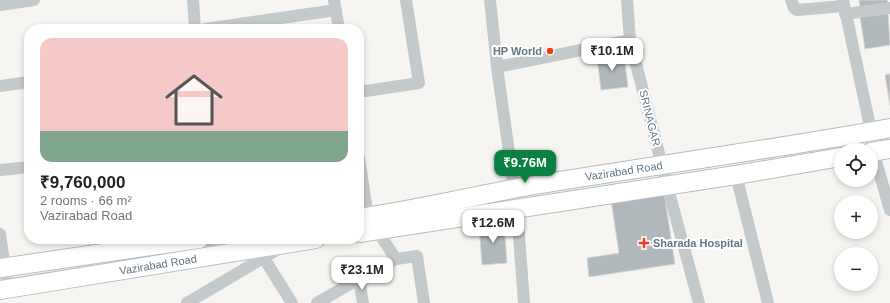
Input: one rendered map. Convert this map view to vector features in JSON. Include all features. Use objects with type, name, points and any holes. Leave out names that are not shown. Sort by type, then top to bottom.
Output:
[{"type":"main road","name":"Vazirabad Road","points":[[368,222],[514,189],[890,128]]},
{"type":"main road","name":"Vazirabad Road","points":[[368,222],[517,209],[834,158]]},
{"type":"main road","name":"Vazirabad Road","points":[[3,268],[165,244]]},
{"type":"main road","name":"Vazirabad Road","points":[[4,290],[209,247],[260,253],[284,244]]},
{"type":"street","points":[[0,5],[34,0]]},
{"type":"street","points":[[193,0],[195,24]]},
{"type":"street","points":[[364,91],[419,83],[406,0]]},
{"type":"street","points":[[490,0],[497,67],[517,209],[524,303]]},
{"type":"street","name":"SRINAGAR","points":[[627,0],[630,40],[699,303]]},
{"type":"street","points":[[791,0],[794,8],[797,10],[844,6],[890,8]]},
{"type":"street","points":[[232,24],[335,5],[338,24]]},
{"type":"street","points":[[844,6],[876,143]]},
{"type":"street","points":[[497,67],[630,40]]},
{"type":"street","points":[[0,86],[24,83]]},
{"type":"street","points":[[878,151],[890,210]]},
{"type":"street","points":[[0,170],[24,168]]},
{"type":"street","points":[[736,175],[768,303]]},
{"type":"street","points":[[364,194],[368,222],[396,259]]},
{"type":"street","points":[[0,234],[4,290]]},
{"type":"street","points":[[187,303],[260,253],[292,303]]},
{"type":"street","points":[[317,303],[396,259],[417,256],[424,303]]},
{"type":"street","points":[[359,279],[363,303]]},
{"type":"building","points":[[859,0],[887,0],[888,3],[860,7]]},
{"type":"building","points":[[888,12],[890,45],[865,49],[860,17]]},
{"type":"building","points":[[624,55],[628,87],[601,90],[597,58]]},
{"type":"building","points":[[890,74],[890,106],[885,75]]},
{"type":"building","points":[[664,192],[675,264],[589,277],[587,258],[619,253],[611,200]]},
{"type":"building","points":[[504,222],[507,263],[482,265],[479,225]]},
{"type":"place","name":"HP World","points":[[550,51]]},
{"type":"place","name":"Sharada Hospital","points":[[644,243]]}]
